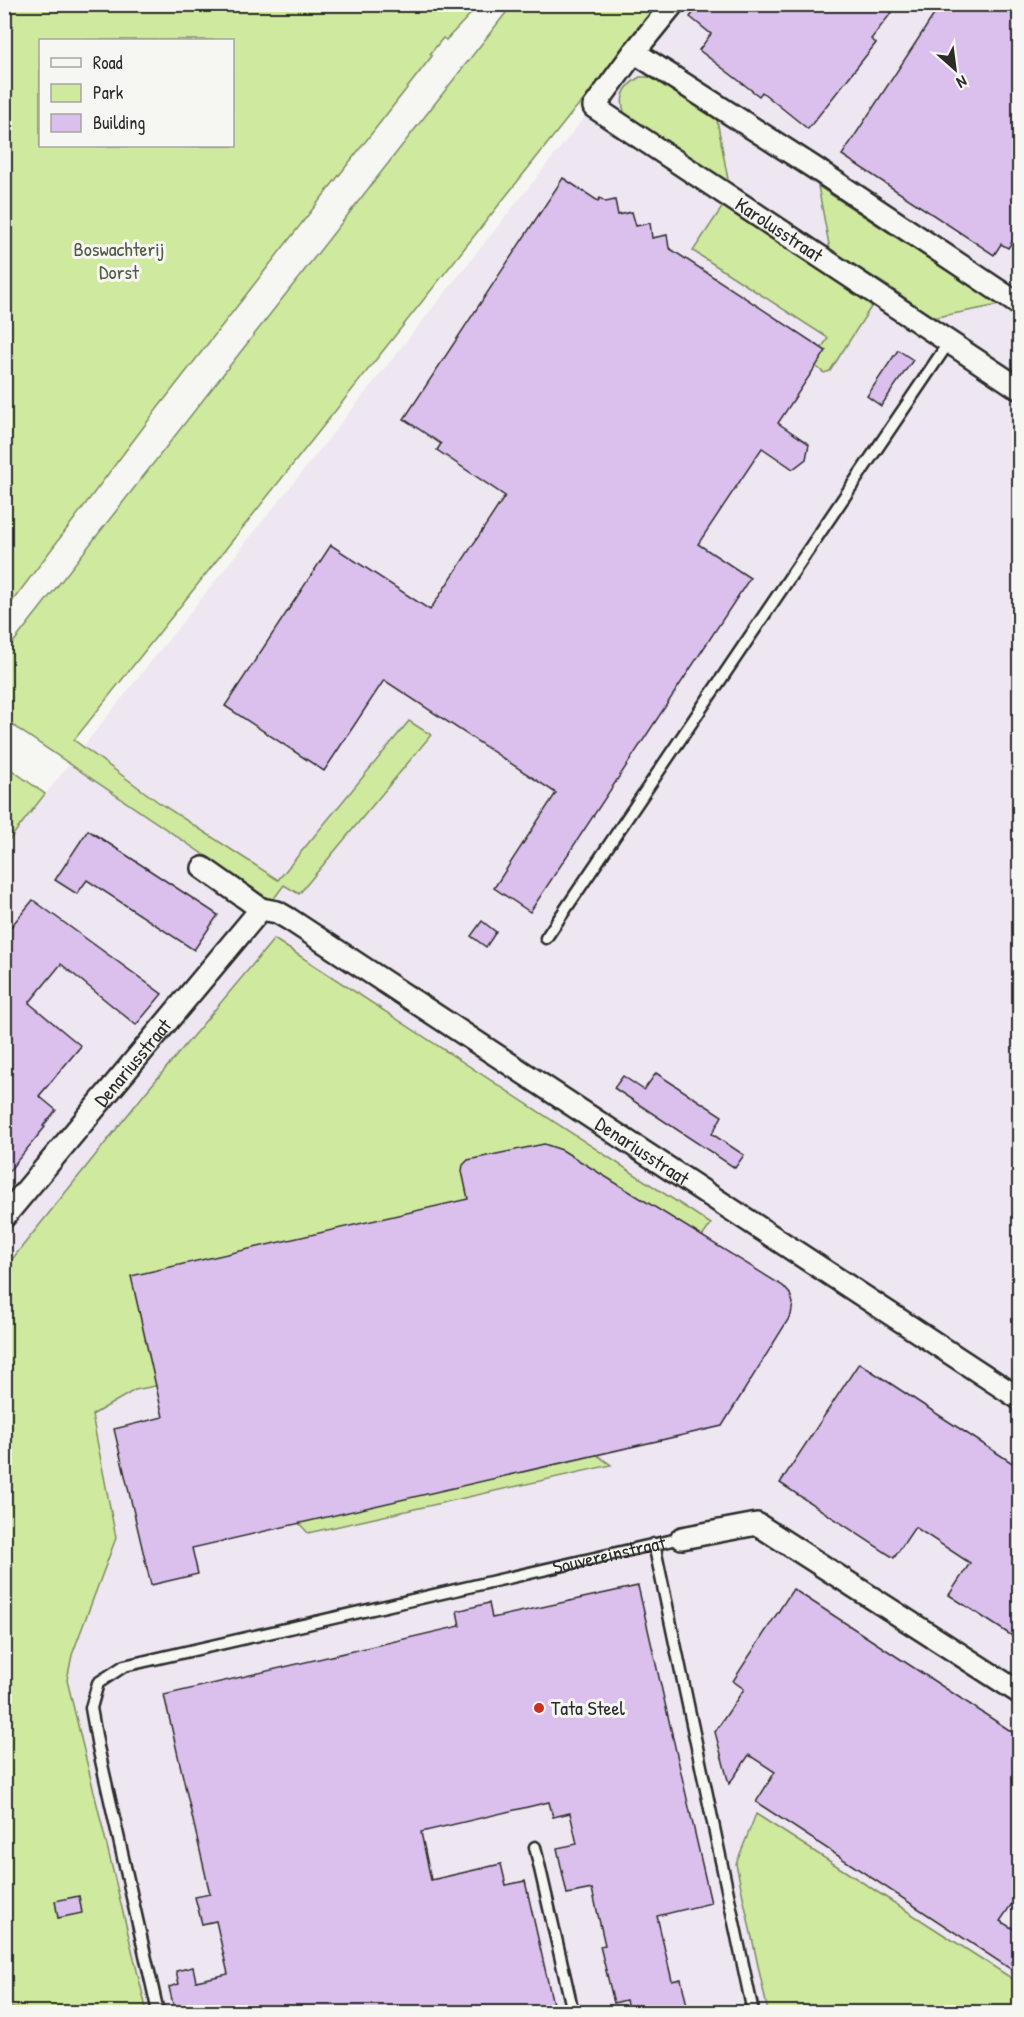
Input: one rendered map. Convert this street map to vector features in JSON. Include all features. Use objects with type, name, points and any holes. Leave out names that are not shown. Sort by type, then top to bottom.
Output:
[{"type":"street","name":"Karolusstraat","points":[[673,4],[594,106],[1020,389]]},
{"type":"street","points":[[634,52],[1020,304]]},
{"type":"street","name":"Denariusstraat","points":[[203,868],[261,909],[277,912],[289,919],[1020,1399]]},
{"type":"street","name":"Denariusstraat","points":[[4,1216],[261,909]]},
{"type":"street","name":"Souvereinstraat","points":[[682,1538],[757,1524],[1020,1693]]},
{"type":"lane","points":[[546,938],[949,342]]},
{"type":"lane","name":"Souvereinstraat","points":[[158,2013],[98,1747],[91,1708],[98,1683],[124,1666],[682,1538]]},
{"type":"lane","points":[[654,1544],[753,2013]]},
{"type":"lane","points":[[535,1846],[573,2013]]},
{"type":"shaded area","points":[[685,5],[1019,5],[1019,1983],[1011,1977],[736,1864],[768,2012],[5,2012],[5,1638],[67,1679],[72,1655],[116,1538],[92,1415],[135,1390],[190,1379],[610,1465],[566,1433],[5,1268],[5,845],[600,98],[637,61]]},
{"type":"green space","name":"Boswachterij Dorst","points":[[4,5],[479,5],[446,40],[443,38],[430,54],[432,56],[157,409],[5,611]]},
{"type":"green space","points":[[512,5],[663,5],[603,81],[575,109],[74,740],[161,804],[278,880],[409,721],[431,735],[299,894],[284,885],[272,901],[5,720],[5,653]]},
{"type":"green space","points":[[640,77],[649,77],[658,81],[717,120],[729,185],[627,119],[622,100],[623,95],[629,85]]},
{"type":"green space","points":[[818,186],[999,305],[932,318],[893,289],[830,250]]},
{"type":"green space","points":[[723,206],[873,304],[830,371],[824,373],[812,363],[828,338],[693,251]]},
{"type":"green space","points":[[5,765],[45,794],[5,845]]},
{"type":"green space","points":[[274,939],[711,1224],[566,1433],[611,1465],[308,1533],[229,1447],[190,1379],[135,1390],[92,1415],[116,1538],[72,1655],[67,1680],[147,2012],[41,2012],[5,2007],[5,1268],[146,1092]]},
{"type":"green space","points":[[756,1814],[1019,1983],[1019,2012],[768,2012],[736,1864]]},
{"type":"building","points":[[700,4],[898,4],[871,39],[876,43],[808,129],[762,92],[759,96],[699,50],[711,34],[690,17]]},
{"type":"building","points":[[941,4],[1020,4],[1020,230],[1008,248],[1001,244],[994,255],[842,155]]},
{"type":"building","points":[[563,178],[598,201],[600,198],[606,202],[615,200],[618,215],[632,212],[636,226],[650,223],[652,238],[667,235],[669,248],[826,351],[778,423],[809,444],[806,459],[793,469],[762,448],[698,544],[750,578],[530,912],[494,888],[556,793],[384,680],[324,771],[225,706],[331,545],[430,610],[505,496],[437,450],[441,444],[404,419]]},
{"type":"building","points":[[898,350],[913,360],[881,406],[867,396]]},
{"type":"building","points":[[88,830],[218,915],[194,950],[87,880],[77,894],[55,880]]},
{"type":"building","points":[[33,900],[162,994],[136,1025],[61,964],[29,1003],[81,1046],[39,1096],[56,1110],[4,1177],[4,935]]},
{"type":"building","points":[[482,921],[496,932],[486,947],[471,936]]},
{"type":"building","points":[[656,1073],[722,1116],[712,1134],[744,1155],[735,1168],[614,1088],[623,1076],[644,1090]]},
{"type":"building","points":[[544,1144],[562,1150],[783,1286],[790,1294],[793,1303],[791,1315],[722,1426],[192,1548],[198,1574],[151,1585],[114,1429],[163,1417],[131,1276],[468,1199],[462,1171],[463,1165],[468,1160]]},
{"type":"building","points":[[859,1363],[1020,1468],[1020,1641],[949,1595],[970,1563],[915,1527],[894,1558],[780,1483]]},
{"type":"building","points":[[638,1586],[711,1903],[657,1916],[672,1981],[681,1979],[688,2010],[676,2013],[629,2013],[626,2000],[614,2003],[600,1946],[605,1945],[592,1889],[567,1894],[557,1848],[577,1844],[570,1813],[553,1817],[549,1802],[421,1832],[431,1880],[501,1864],[506,1885],[525,1881],[555,2013],[175,2013],[169,1987],[179,1984],[176,1971],[193,1967],[196,1981],[228,1974],[216,1921],[202,1924],[195,1897],[210,1894],[164,1695],[460,1626],[457,1611],[489,1603],[492,1618]]},
{"type":"building","points":[[793,1589],[1020,1737],[1020,1892],[1000,1921],[1020,1933],[1020,1958],[1012,1970],[756,1802],[775,1772],[749,1755],[729,1784],[715,1732],[744,1689],[733,1681]]},
{"type":"building","points":[[79,1896],[82,1913],[58,1918],[55,1901]]},
{"type":"place","name":"Tata Steel","points":[[539,1708]]}]
